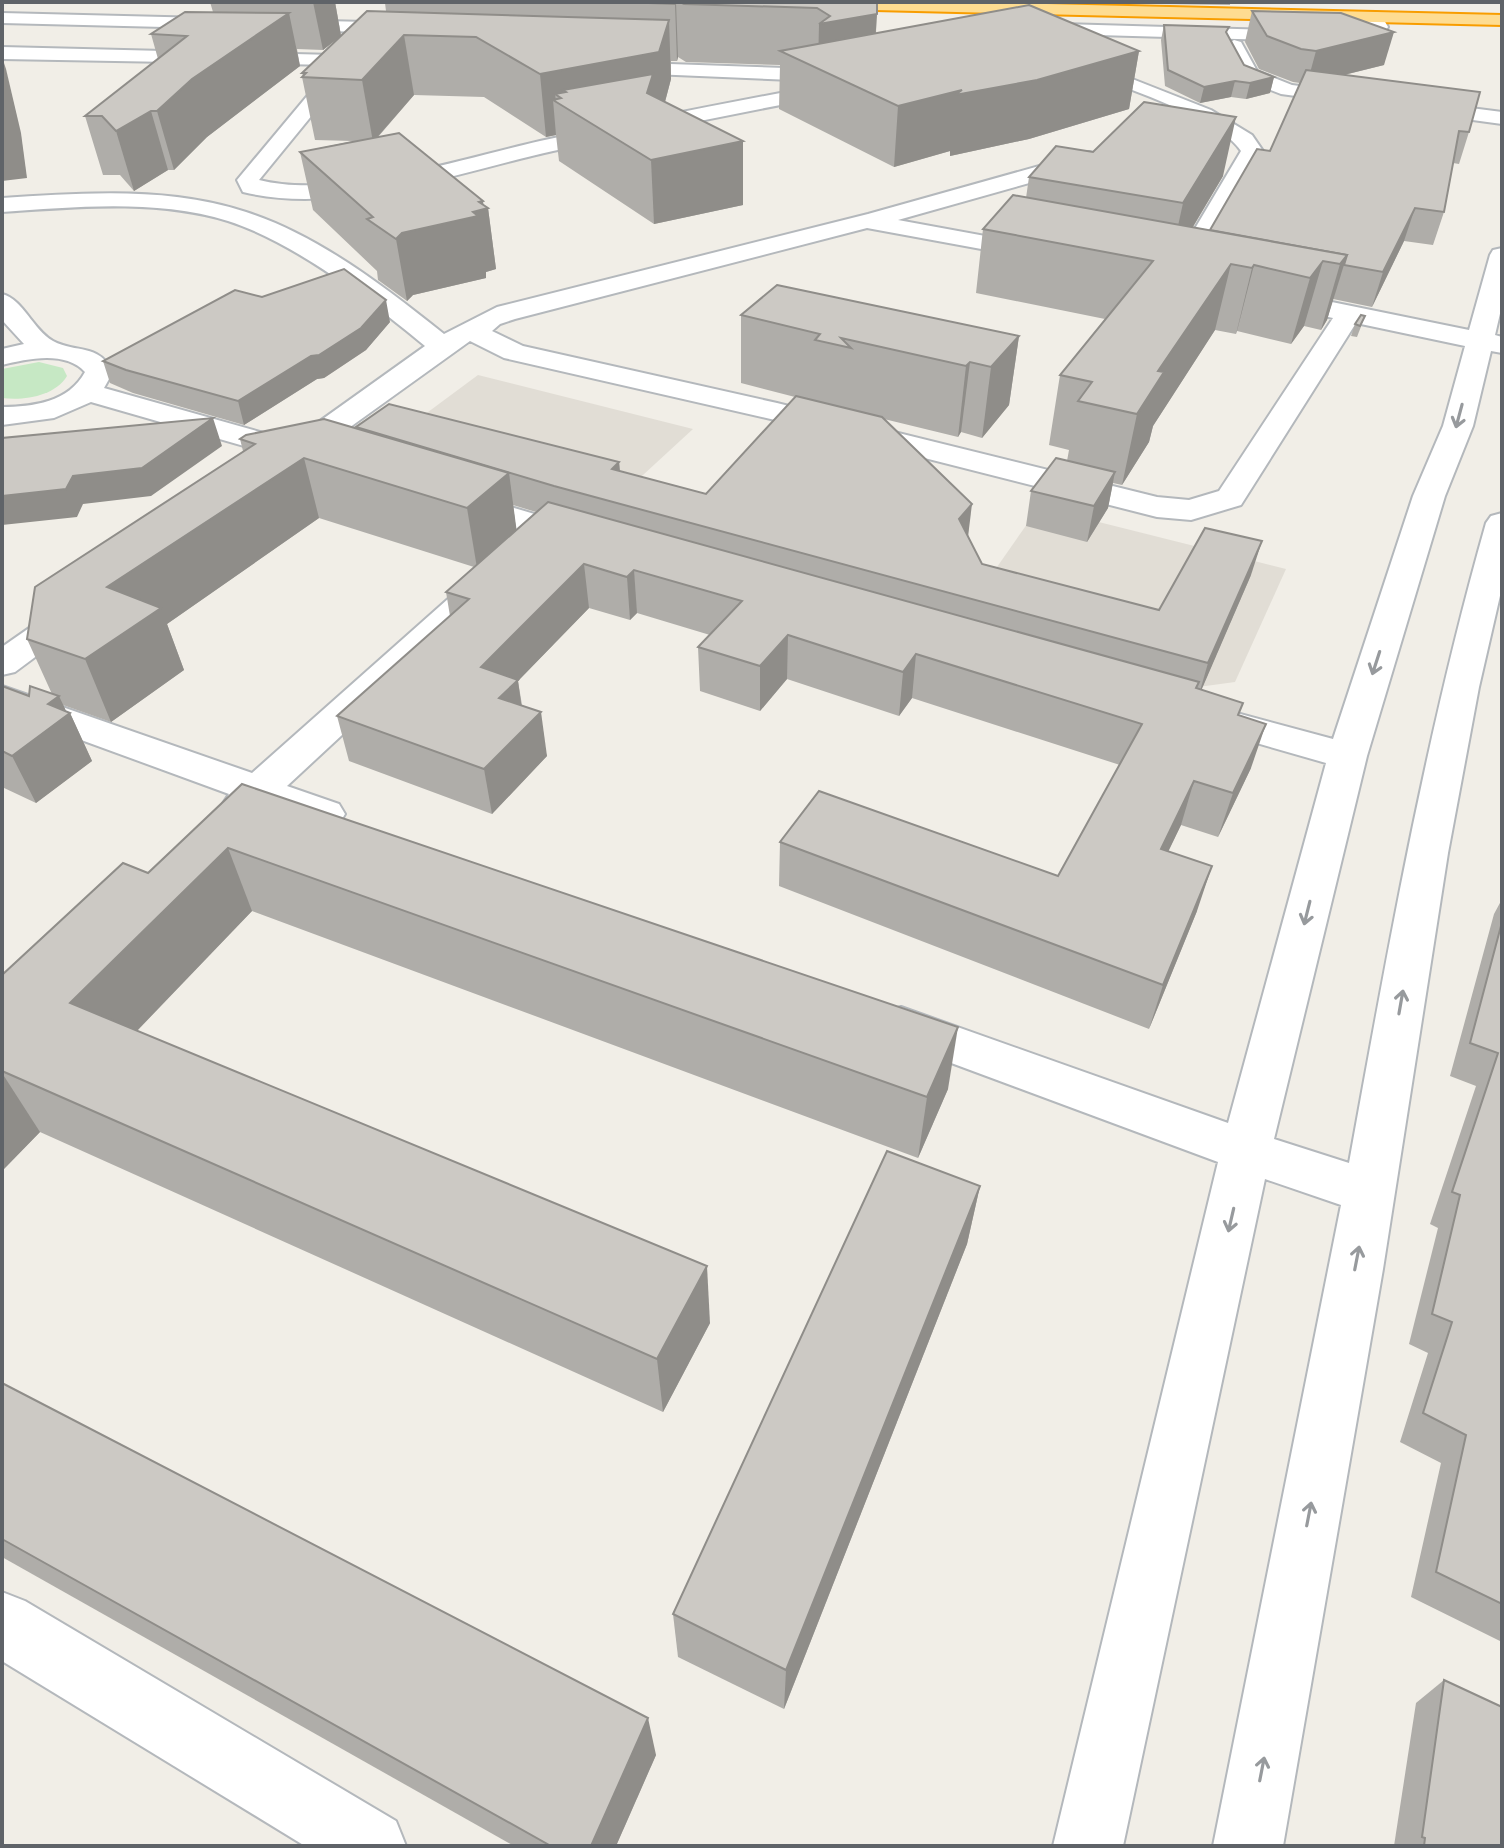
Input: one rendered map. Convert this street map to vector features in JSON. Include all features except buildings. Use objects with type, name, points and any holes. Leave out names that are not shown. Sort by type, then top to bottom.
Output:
[{"type":"highway","points":[[747,2],[978,17],[1502,20]]},
{"type":"highway","points":[[1139,2],[1502,10]]},
{"type":"highway","points":[[1436,18],[1502,33]]},
{"type":"street","points":[[2,10],[16,2]]},
{"type":"street","points":[[1009,28],[1343,37],[1377,31],[1379,27],[1374,17]]},
{"type":"street","points":[[2,18],[431,28]]},
{"type":"street","points":[[1234,46],[1250,75],[1288,90],[1502,118]]},
{"type":"street","points":[[2,53],[395,61]]},
{"type":"street","points":[[1060,58],[1170,98],[1240,133],[1251,145],[1252,151],[1178,279]]},
{"type":"street","points":[[348,59],[248,180],[251,187],[302,194],[368,185],[856,79],[598,68]]},
{"type":"street","points":[[1194,138],[1240,133]]},
{"type":"street","points":[[258,480],[442,346],[479,324],[506,313],[867,221],[1111,153]]},
{"type":"street","points":[[2,205],[147,202],[233,215],[273,231],[333,263],[388,301],[442,346]]},
{"type":"street","points":[[867,221],[1070,258]]},
{"type":"street","points":[[1088,1846],[1246,1151],[1347,756],[1429,496],[1490,343],[1502,255]]},
{"type":"street","points":[[1147,273],[1209,285]]},
{"type":"street","points":[[1256,294],[1490,343]]},
{"type":"street","points":[[2,302],[21,328],[47,350]]},
{"type":"street","points":[[479,324],[478,335],[528,356],[777,412],[1157,507],[1191,510],[1230,498],[1349,313]]},
{"type":"street","points":[[2,357],[47,350],[70,352],[95,364],[99,372],[96,382],[86,392],[53,408],[5,417]]},
{"type":"street","points":[[86,392],[190,419],[340,466]]},
{"type":"street","points":[[428,493],[607,546]]},
{"type":"street","points":[[1248,1846],[1369,1192],[1439,780],[1477,612],[1502,523]]},
{"type":"street","points":[[212,832],[546,529]]},
{"type":"street","points":[[2,664],[104,590]]},
{"type":"street","points":[[2,698],[364,828]]},
{"type":"street","points":[[1176,708],[1347,756]]},
{"type":"street","points":[[857,1009],[1246,1151],[1369,1192]]},
{"type":"street","points":[[2,1624],[371,1846]]},
{"type":"shaded area","points":[[478,375],[693,429],[593,521],[366,458]]},
{"type":"shaded area","points":[[1039,507],[1286,569],[1235,682],[1176,690],[955,627]]},
{"type":"green space","points":[[39,362],[63,368],[67,376],[47,393],[20,399],[2,398],[2,369]]}]
